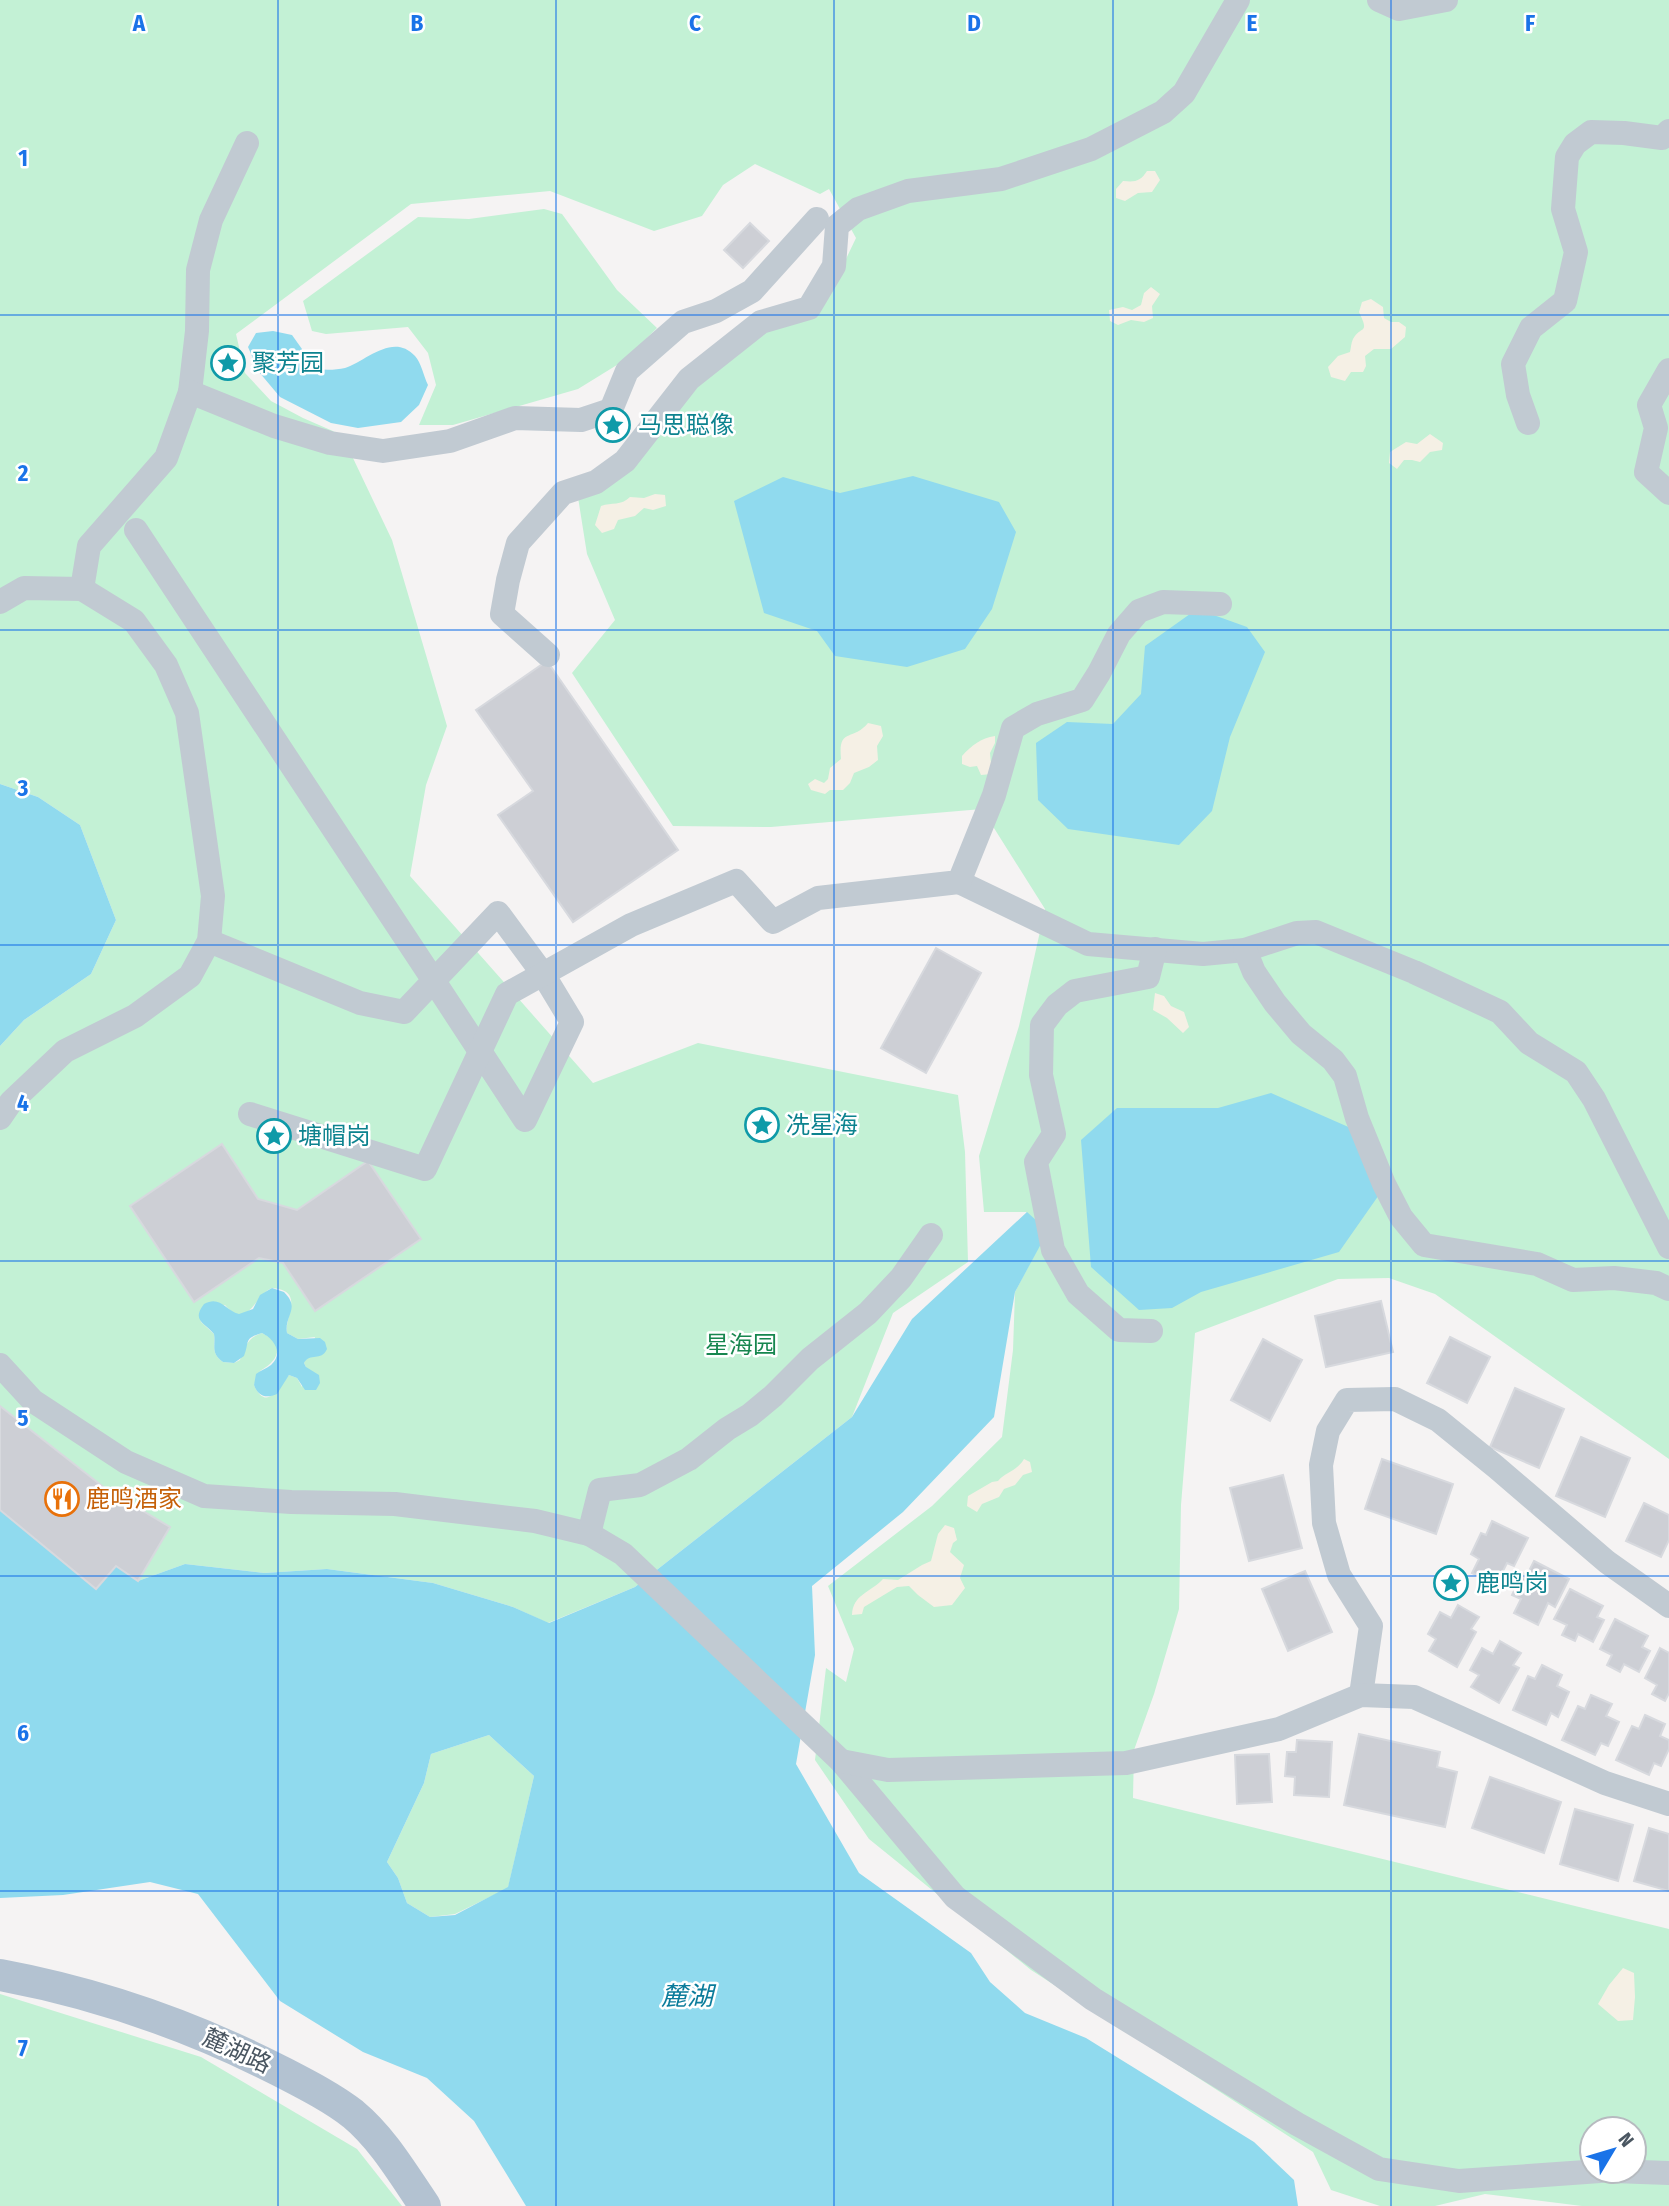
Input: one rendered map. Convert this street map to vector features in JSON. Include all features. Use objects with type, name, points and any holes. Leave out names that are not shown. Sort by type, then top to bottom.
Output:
[{"type":"main road","name":"麓湖路","points":[[0,1975],[67,1990],[186,2027],[265,2063],[322,2093],[353,2115],[377,2138],[425,2206]]},
{"type":"street","points":[[548,655],[502,614],[518,543],[563,493],[597,482],[625,461],[689,380],[761,323],[809,308],[834,266],[837,226],[858,209],[908,191],[1001,179],[1091,149],[1163,112],[1184,93],[1238,0]]},
{"type":"street","points":[[1379,0],[1399,9],[1447,0]]},
{"type":"street","points":[[1528,424],[1518,395],[1513,364],[1531,328],[1565,301],[1576,252],[1563,209],[1567,157],[1575,144],[1591,132],[1662,138],[1669,131]]},
{"type":"street","points":[[82,589],[89,547],[166,458],[190,392],[197,331],[198,270],[211,220],[247,143]]},
{"type":"street","points":[[190,392],[274,426],[330,443],[383,451],[450,441],[514,418],[581,421],[611,410],[628,371],[683,322],[716,311],[752,291],[817,219]]},
{"type":"street","points":[[1669,370],[1649,405],[1656,428],[1646,472],[1669,494]]},
{"type":"street","points":[[136,530],[434,981],[481,1052],[525,1120],[572,1022],[543,974],[498,913],[434,981],[404,1012],[360,1003],[209,941]]},
{"type":"street","points":[[0,601],[24,588],[82,589],[134,621],[166,665],[187,713],[213,896],[209,941],[190,976],[135,1016],[65,1051],[11,1102],[0,1118]]},
{"type":"street","points":[[959,882],[994,795],[1013,728],[1037,714],[1082,699],[1119,634],[1139,611],[1163,602],[1220,604]]},
{"type":"street","points":[[250,1114],[425,1169],[507,995],[631,925],[736,881],[773,922],[818,898],[959,882],[1088,944],[1203,954],[1245,950],[1297,933],[1316,932],[1414,972],[1500,1012],[1529,1042],[1576,1072],[1594,1099],[1669,1247]]},
{"type":"street","points":[[1152,1331],[1119,1330],[1078,1294],[1054,1250],[1036,1162],[1054,1134],[1041,1075],[1042,1025],[1057,1005],[1075,991],[1148,976],[1155,949]]},
{"type":"street","points":[[1245,950],[1254,972],[1275,1003],[1301,1034],[1333,1060],[1345,1076],[1357,1118],[1384,1184],[1401,1217],[1424,1245],[1537,1264],[1573,1280],[1614,1278],[1656,1283],[1669,1289]]},
{"type":"street","points":[[589,1534],[600,1490],[640,1485],[689,1460],[727,1429],[750,1415],[810,1359],[868,1313],[901,1278],[932,1235]]},
{"type":"street","points":[[0,1365],[33,1401],[126,1462],[204,1496],[291,1502],[394,1504],[535,1521],[589,1534],[623,1554],[841,1761],[955,1897],[1093,1999],[1297,2124],[1379,2169],[1459,2181],[1578,2173]]},
{"type":"street","points":[[1361,1695],[1371,1626],[1339,1575],[1324,1523],[1321,1465],[1328,1431],[1347,1401],[1395,1399],[1438,1420],[1607,1562],[1669,1606]]},
{"type":"street","points":[[841,1761],[888,1770],[1126,1763],[1279,1729],[1361,1695],[1414,1697],[1605,1783],[1669,1804]]},
{"type":"street","points":[[1648,2172],[1669,2173]]},
{"type":"green space","name":"星海园","points":[[0,0],[1669,0],[1669,1459],[1435,1294],[1389,1278],[1338,1279],[1195,1333],[1181,1505],[1179,1609],[1134,1750],[1133,1798],[1669,1929],[1669,2206],[1582,2206],[1485,2194],[1435,2206],[1380,2206],[1331,2190],[1313,2152],[1031,1970],[869,1839],[815,1760],[826,1668],[846,1682],[854,1649],[828,1586],[932,1506],[1002,1437],[1013,1350],[1015,1292],[1047,1231],[1026,1212],[984,1212],[979,1156],[1019,1026],[1045,909],[982,809],[771,827],[673,826],[572,673],[615,620],[587,554],[577,491],[745,340],[835,282],[856,238],[829,189],[820,194],[755,164],[723,185],[702,216],[654,231],[550,191],[411,204],[236,334],[245,373],[271,401],[342,435],[392,540],[447,726],[426,785],[410,876],[593,1083],[698,1043],[958,1095],[965,1152],[968,1262],[893,1313],[852,1417],[635,1587],[548,1623],[513,1607],[433,1583],[327,1569],[264,1573],[185,1564],[138,1581],[170,1527],[106,1489],[0,1406],[0,1046],[24,1020],[91,974],[116,920],[80,825],[38,797],[0,784]],"holes":[[[272,1288],[282,1290],[291,1299],[287,1333],[298,1339],[315,1337],[311,1356],[306,1358],[304,1363],[306,1367],[302,1387],[297,1378],[289,1375],[273,1395],[264,1397],[254,1385],[260,1371],[275,1357],[277,1347],[274,1342],[262,1333],[250,1340],[240,1360],[234,1363],[223,1362],[215,1352],[214,1334],[201,1322],[199,1313],[225,1305],[240,1315],[251,1309]]]},
{"type":"green space","points":[[544,209],[562,214],[617,290],[657,328],[625,360],[578,389],[453,425],[419,425],[436,385],[428,353],[408,327],[326,334],[312,331],[303,301],[418,217],[469,219]]},
{"type":"green space","points":[[489,1735],[534,1776],[508,1888],[455,1914],[430,1917],[407,1903],[398,1878],[387,1862],[424,1783],[431,1754]]},
{"type":"green space","points":[[0,1994],[201,2057],[357,2149],[402,2206],[0,2206]]},
{"type":"sand","points":[[1147,171],[1155,171],[1160,180],[1152,192],[1138,193],[1125,201],[1116,198],[1116,189],[1123,181],[1137,180]]},
{"type":"sand","points":[[1151,287],[1160,294],[1152,306],[1153,318],[1144,322],[1131,320],[1118,325],[1110,321],[1109,310],[1123,307],[1132,310],[1141,305],[1144,293]]},
{"type":"sand","points":[[1371,299],[1383,307],[1384,318],[1406,327],[1405,337],[1391,349],[1374,349],[1365,356],[1366,366],[1363,372],[1351,372],[1345,381],[1331,377],[1328,367],[1338,356],[1350,352],[1353,339],[1364,327],[1359,312],[1362,302]]},
{"type":"sand","points":[[1430,434],[1443,443],[1442,450],[1430,452],[1420,462],[1404,460],[1397,469],[1389,463],[1390,452],[1406,442],[1417,444]]},
{"type":"sand","points":[[655,494],[665,495],[666,506],[653,510],[644,508],[635,516],[618,520],[614,529],[602,533],[595,525],[601,506],[620,503],[630,497],[644,498]]},
{"type":"sand","points":[[868,723],[881,726],[883,736],[877,746],[878,760],[854,773],[843,790],[830,790],[825,794],[811,790],[808,784],[815,779],[824,783],[828,779],[830,768],[841,759],[844,739]]},
{"type":"sand","points":[[995,736],[990,753],[992,774],[981,775],[977,766],[962,764],[962,756],[969,749]]},
{"type":"sand","points":[[1155,993],[1164,996],[1171,1006],[1184,1012],[1189,1027],[1183,1033],[1167,1018],[1153,1010]]},
{"type":"sand","points":[[1024,1459],[1030,1462],[1032,1472],[1023,1475],[1015,1485],[1004,1489],[999,1497],[982,1504],[977,1512],[967,1506],[968,1496],[998,1481],[1018,1467]]},
{"type":"sand","points":[[945,1525],[954,1528],[957,1540],[950,1552],[964,1565],[960,1578],[965,1588],[952,1605],[934,1607],[909,1586],[897,1587],[864,1607],[862,1614],[852,1615],[855,1602],[883,1579],[898,1580],[931,1561],[938,1534]]},
{"type":"sand","points":[[1623,1968],[1634,1973],[1633,2020],[1618,2021],[1598,2004]]},
{"type":"water","points":[[273,331],[292,335],[302,349],[302,366],[317,369],[345,368],[389,347],[407,349],[417,359],[428,385],[419,405],[401,422],[358,428],[331,423],[280,397],[259,372],[248,347],[256,333]]},
{"type":"water","points":[[913,476],[999,502],[1016,532],[992,609],[965,649],[907,667],[835,656],[817,631],[764,613],[734,501],[783,477],[840,493]]},
{"type":"water","points":[[1197,609],[1247,627],[1265,652],[1230,737],[1212,811],[1179,845],[1068,829],[1038,800],[1036,743],[1067,722],[1113,724],[1141,694],[1145,646]]},
{"type":"water","points":[[0,784],[38,797],[80,825],[116,920],[91,974],[24,1020],[0,1046]]},
{"type":"water","points":[[1271,1093],[1353,1129],[1381,1192],[1339,1252],[1201,1292],[1172,1308],[1139,1310],[1091,1267],[1081,1140],[1117,1108],[1218,1108]]},
{"type":"water","name":"麓湖","points":[[1027,1212],[1048,1231],[1015,1292],[994,1417],[903,1512],[812,1586],[815,1655],[796,1764],[859,1873],[971,1953],[990,1982],[1025,2013],[1086,2038],[1254,2142],[1294,2180],[1298,2206],[526,2206],[474,2121],[427,2078],[363,2052],[280,2001],[198,1894],[150,1882],[63,1895],[0,1898],[0,1510],[96,1589],[116,1566],[138,1581],[185,1564],[264,1573],[327,1569],[433,1583],[513,1607],[549,1623],[635,1587],[852,1417],[912,1319]],"holes":[[[489,1735],[534,1776],[508,1887],[455,1915],[430,1917],[407,1903],[398,1878],[387,1862],[424,1783],[431,1754]]]},
{"type":"water","points":[[272,1288],[284,1292],[291,1303],[287,1333],[298,1339],[320,1338],[325,1342],[325,1353],[309,1358],[304,1363],[319,1375],[320,1383],[316,1390],[305,1390],[297,1378],[289,1375],[277,1394],[260,1394],[254,1385],[256,1374],[275,1360],[277,1351],[274,1343],[262,1333],[256,1335],[248,1341],[244,1356],[234,1363],[223,1362],[215,1352],[214,1334],[199,1318],[204,1304],[214,1301],[239,1314],[253,1309],[260,1295]]},
{"type":"building","points":[[750,223],[769,241],[743,268],[724,250]]},
{"type":"building","points":[[547,661],[678,850],[573,922],[498,815],[533,791],[476,710]]},
{"type":"building","points":[[936,948],[981,973],[926,1073],[881,1048]]},
{"type":"building","points":[[222,1144],[258,1199],[297,1210],[368,1161],[421,1239],[315,1311],[283,1263],[259,1258],[194,1302],[130,1206]]},
{"type":"building","points":[[1381,1301],[1393,1352],[1326,1367],[1315,1316]]},
{"type":"building","points":[[1450,1337],[1490,1357],[1467,1403],[1427,1383]]},
{"type":"building","points":[[1263,1339],[1302,1360],[1270,1421],[1231,1400]]},
{"type":"building","points":[[1515,1388],[1564,1409],[1539,1468],[1490,1447]]},
{"type":"building","name":"鹿鸣酒家","points":[[0,1406],[106,1489],[170,1527],[138,1581],[116,1566],[96,1589],[0,1510]]},
{"type":"building","points":[[1581,1437],[1630,1458],[1605,1517],[1556,1496]]},
{"type":"building","points":[[1382,1459],[1453,1484],[1436,1534],[1365,1509]]},
{"type":"building","points":[[1283,1475],[1302,1548],[1249,1561],[1230,1488]]},
{"type":"building","points":[[1644,1503],[1669,1515],[1669,1540],[1661,1557],[1626,1541]]},
{"type":"building","points":[[1492,1521],[1528,1538],[1514,1566],[1507,1563],[1496,1585],[1472,1573],[1479,1559],[1471,1554],[1481,1533],[1486,1535]]},
{"type":"building","points":[[1534,1561],[1569,1579],[1555,1607],[1548,1603],[1538,1625],[1514,1613],[1521,1599],[1512,1595],[1523,1573],[1527,1575]]},
{"type":"building","points":[[1305,1571],[1332,1632],[1288,1651],[1262,1589]]},
{"type":"building","points":[[1570,1589],[1603,1606],[1597,1617],[1604,1620],[1593,1642],[1578,1634],[1575,1641],[1562,1635],[1567,1625],[1554,1619]]},
{"type":"building","points":[[1458,1605],[1479,1617],[1471,1629],[1476,1632],[1457,1667],[1429,1651],[1436,1639],[1428,1634],[1440,1612],[1451,1618]]},
{"type":"building","points":[[1615,1619],[1648,1636],[1642,1647],[1650,1651],[1639,1672],[1624,1664],[1620,1672],[1607,1665],[1612,1655],[1600,1649]]},
{"type":"building","points":[[1500,1641],[1521,1653],[1513,1665],[1519,1668],[1499,1703],[1471,1687],[1479,1675],[1470,1670],[1482,1648],[1493,1654]]},
{"type":"building","points":[[1660,1648],[1669,1653],[1669,1693],[1665,1701],[1652,1694],[1657,1685],[1645,1678]]},
{"type":"building","points":[[1542,1665],[1562,1675],[1557,1686],[1569,1692],[1558,1717],[1551,1713],[1546,1725],[1513,1710],[1528,1676],[1535,1679]]},
{"type":"building","points":[[1591,1695],[1612,1704],[1606,1716],[1619,1722],[1608,1746],[1601,1743],[1595,1755],[1562,1740],[1578,1706],[1585,1709]]},
{"type":"building","points":[[1645,1715],[1665,1724],[1660,1736],[1669,1740],[1669,1749],[1661,1766],[1654,1763],[1649,1775],[1616,1760],[1632,1726],[1639,1729]]},
{"type":"building","points":[[1359,1734],[1440,1752],[1437,1767],[1457,1772],[1445,1827],[1344,1805]]},
{"type":"building","points":[[1297,1740],[1332,1742],[1329,1797],[1294,1795],[1295,1777],[1285,1776],[1287,1752],[1296,1752]]},
{"type":"building","points":[[1269,1754],[1272,1802],[1237,1804],[1235,1755]]},
{"type":"building","points":[[1490,1777],[1561,1802],[1544,1853],[1472,1828]]},
{"type":"building","points":[[1575,1809],[1633,1825],[1618,1881],[1560,1864]]},
{"type":"building","points":[[1649,1828],[1669,1834],[1669,1891],[1634,1881]]},
{"type":"place","name":"聚芳园","points":[[228,363]]},
{"type":"place","name":"马思聪像","points":[[613,425]]},
{"type":"place","name":"冼星海","points":[[762,1125]]},
{"type":"place","name":"塘帽岗","points":[[274,1136]]},
{"type":"place","name":"鹿鸣酒家","points":[[62,1499]]},
{"type":"place","name":"鹿鸣岗","points":[[1451,1583]]}]
